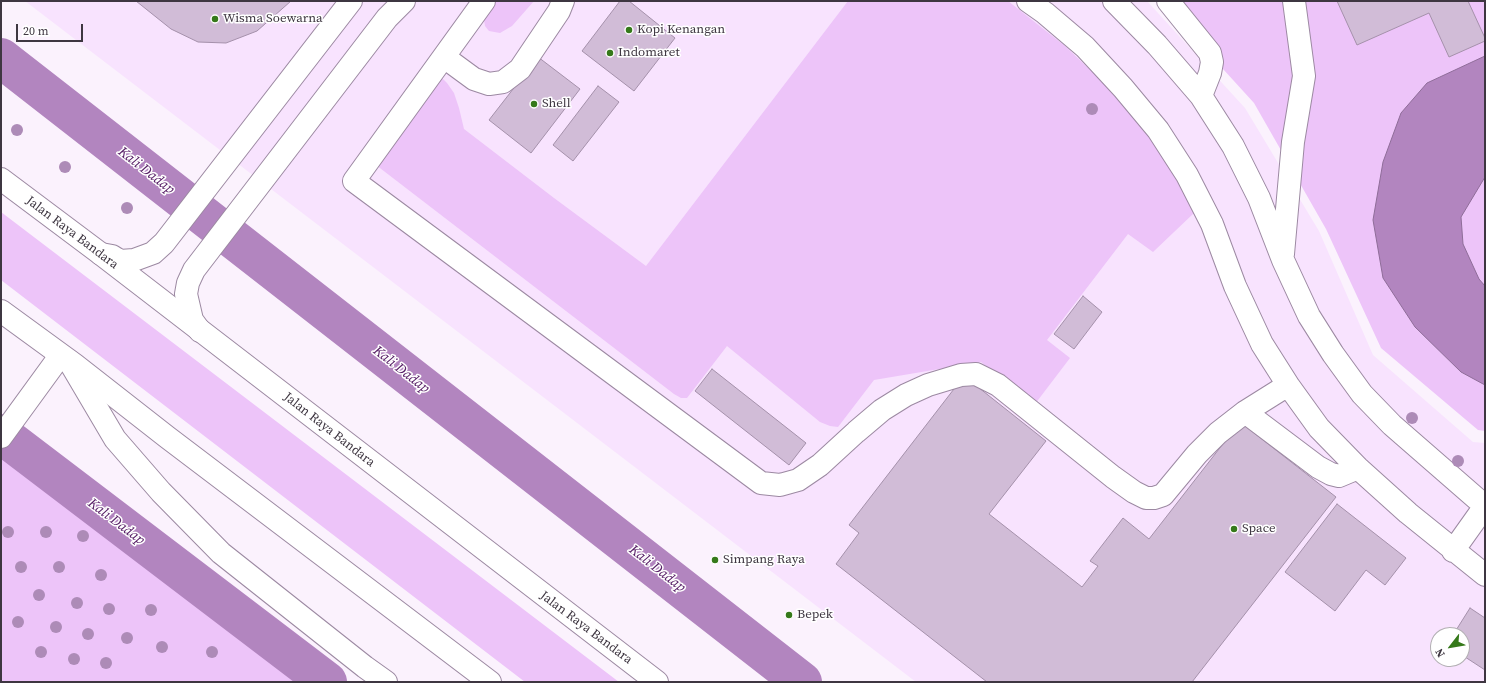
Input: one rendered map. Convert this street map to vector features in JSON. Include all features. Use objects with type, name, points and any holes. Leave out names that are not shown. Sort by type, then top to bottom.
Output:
[{"type":"street","points":[[101,254],[112,256],[120,260],[134,260],[153,253],[164,243],[351,1]]},
{"type":"street","points":[[200,331],[192,320],[186,294],[188,283],[194,270],[387,18],[404,1]]},
{"type":"street","points":[[484,1],[354,181],[761,483],[780,485],[798,480],[820,466],[856,432],[888,406],[906,395],[928,385],[961,375],[976,374],[998,385],[1134,492],[1146,498],[1154,498],[1163,495],[1196,454],[1218,433],[1245,412],[1288,385]]},
{"type":"street","points":[[444,57],[474,79],[489,84],[503,82],[520,70],[559,11],[563,1]]},
{"type":"street","points":[[1028,1],[1045,13],[1085,47],[1123,88],[1158,130],[1187,174],[1212,224],[1235,286],[1262,344],[1288,385],[1319,428],[1358,468],[1408,514],[1485,575]]},
{"type":"street","points":[[1114,1],[1157,45],[1201,96],[1233,146],[1259,198],[1283,260],[1309,316],[1333,354],[1362,394],[1392,425],[1485,506],[1453,551]]},
{"type":"street","points":[[1168,1],[1210,53],[1212,62],[1210,73],[1201,96]]},
{"type":"street","points":[[1283,260],[1293,142],[1304,76],[1294,1]]},
{"type":"street","name":"Jalan Raya Bandara","points":[[1,179],[101,254],[657,682]]},
{"type":"street","points":[[1,310],[490,682]]},
{"type":"street","points":[[1,437],[32,395],[65,359]]},
{"type":"street","points":[[65,359],[115,439],[166,498],[221,553],[386,682]]},
{"type":"street","points":[[1245,412],[1318,467],[1331,474],[1339,476],[1358,468]]},
{"type":"street","points":[[418,627],[471,682]]},
{"type":"shaded area","points":[[25,1],[1147,1],[1245,108],[1319,231],[1373,355],[1473,442],[1485,443],[1485,682],[916,682]]},
{"type":"shaded area","points":[[495,1],[534,1],[512,26],[500,33],[489,31],[485,26],[484,20],[485,13]]},
{"type":"shaded area","points":[[848,1],[1008,1],[1065,46],[1106,85],[1149,134],[1168,164],[1194,213],[1153,252],[1128,234],[1047,340],[1070,358],[1035,404],[981,362],[874,380],[838,427],[830,426],[820,422],[727,346],[687,398],[681,398],[376,165],[438,80],[443,79],[454,93],[464,129],[646,266]]},
{"type":"shaded area","points":[[1161,1],[1485,1],[1485,431],[1478,430],[1381,348],[1326,229],[1254,103]]},
{"type":"shaded area","points":[[1485,56],[1485,177],[1461,217],[1463,244],[1479,279],[1485,286],[1485,385],[1461,372],[1415,327],[1383,278],[1373,220],[1383,162],[1401,113],[1427,83]]},
{"type":"shaded area","points":[[1,212],[619,682],[525,682],[1,280]]},
{"type":"shaded area","points":[[2,457],[12,461],[303,682],[1,682]]},
{"type":"building","name":"Wisma Soewarna","points":[[136,1],[291,1],[257,31],[226,43],[198,42],[171,29]]},
{"type":"building","points":[[620,1],[629,1],[675,38],[634,91],[582,51]]},
{"type":"building","points":[[1337,1],[1468,1],[1485,41],[1449,57],[1429,13],[1357,45]]},
{"type":"building","points":[[538,57],[580,89],[531,153],[489,120]]},
{"type":"building","points":[[598,86],[619,102],[573,161],[553,145]]},
{"type":"building","points":[[1083,296],[1102,312],[1074,349],[1054,334]]},
{"type":"building","points":[[712,369],[806,443],[789,465],[695,391]]},
{"type":"building","name":"Space","points":[[964,376],[1046,441],[989,514],[1082,587],[1098,566],[1090,561],[1123,518],[1149,539],[1240,422],[1336,497],[1192,682],[987,682],[836,564],[859,533],[849,525]]},
{"type":"building","points":[[1337,504],[1406,558],[1385,585],[1366,570],[1335,611],[1285,572]]},
{"type":"building","points":[[1470,608],[1485,618],[1485,670],[1470,660],[1470,627],[1458,627]]},
{"type":"waterway","name":"Kali Dadap","points":[[1,58],[802,682]]},
{"type":"waterway","name":"Kali Dadap","points":[[1,434],[327,682]]},
{"type":"place","name":"Wisma Soewarna","points":[[215,19]]},
{"type":"place","name":"Kopi Kenangan","points":[[629,30]]},
{"type":"place","name":"Indomaret","points":[[610,53]]},
{"type":"place","name":"Shell","points":[[534,104]]},
{"type":"place","name":"Space","points":[[1234,529]]},
{"type":"place","name":"Simpang Raya","points":[[715,560]]},
{"type":"place","name":"Bepek","points":[[789,615]]}]
